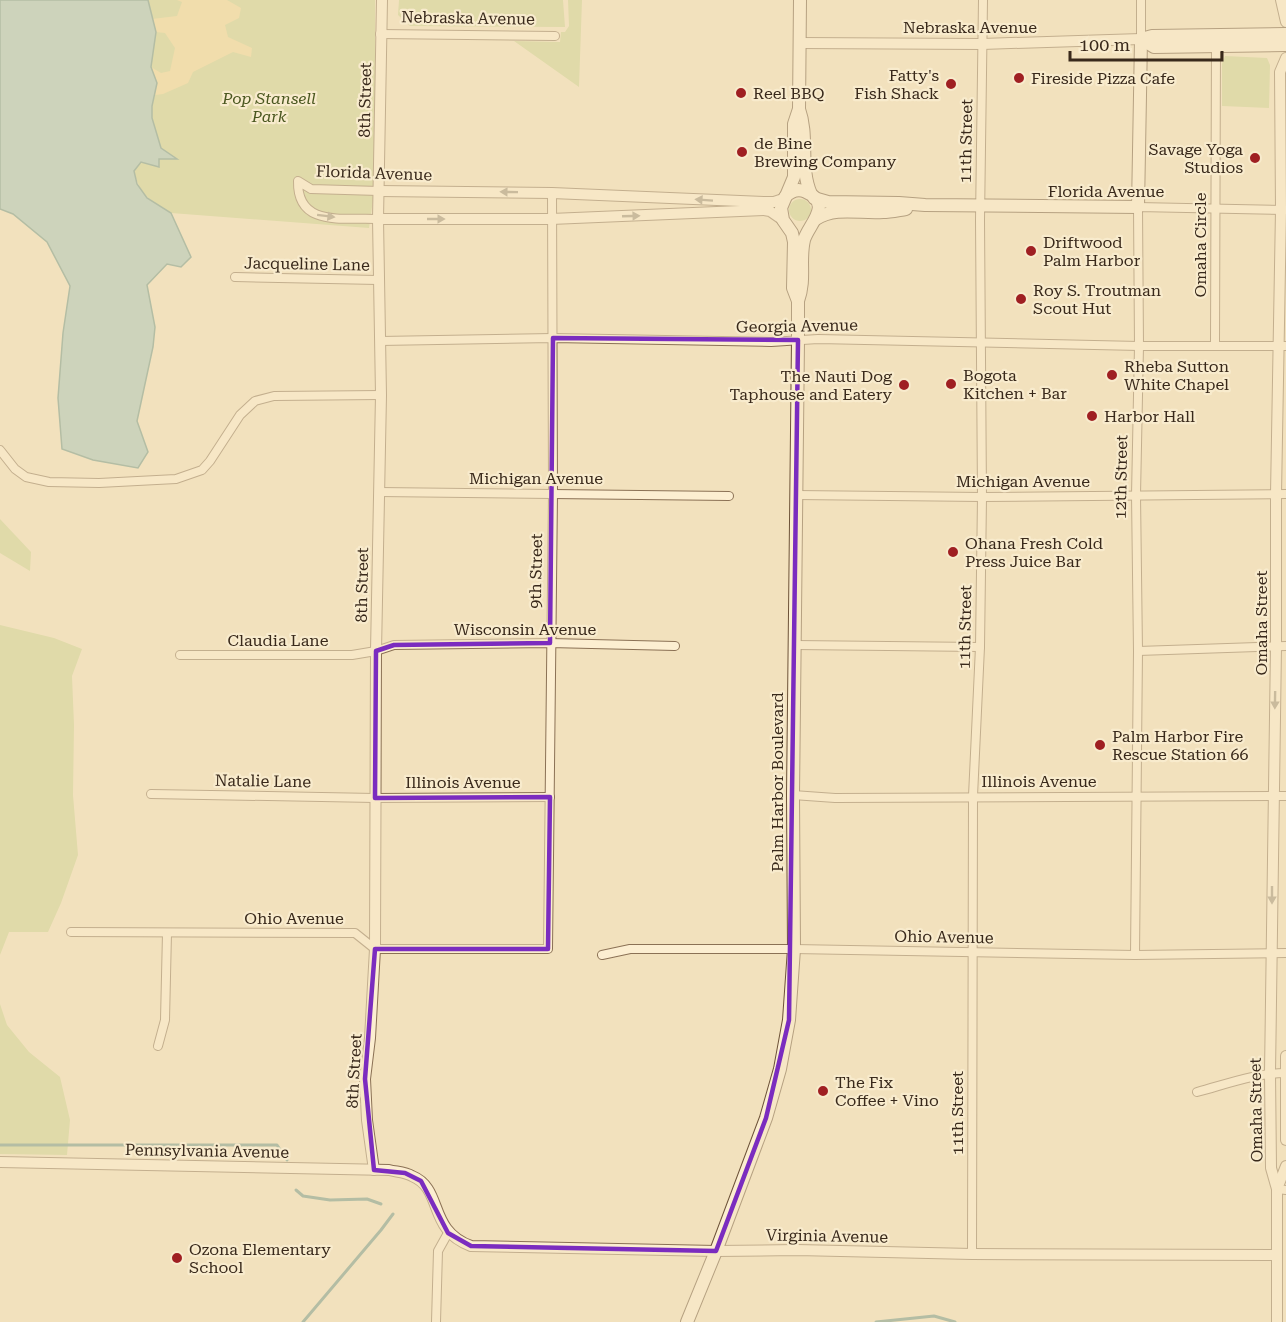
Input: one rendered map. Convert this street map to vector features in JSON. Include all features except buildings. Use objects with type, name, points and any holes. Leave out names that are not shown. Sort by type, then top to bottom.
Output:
[{"type":"main road","points":[[799,109],[794,124],[794,177],[781,208],[784,222],[798,229],[815,222],[818,206],[805,178],[804,124],[799,109],[800,0]]},
{"type":"main road","name":"Nebraska Avenue","points":[[1141,39],[1152,36],[1286,34]]},
{"type":"main road","name":"Nebraska Avenue","points":[[1141,39],[1154,47],[1286,45]]},
{"type":"main road","name":"12th Street","points":[[1138,207],[1141,39]]},
{"type":"main road","points":[[784,198],[800,190],[813,196]]},
{"type":"main road","name":"Florida Avenue","points":[[813,196],[828,202],[899,202],[925,206]]},
{"type":"main road","name":"Florida Avenue","points":[[815,222],[828,213],[884,212],[925,206],[1138,207]]},
{"type":"main road","name":"Palm Harbor Boulevard","points":[[784,222],[792,233],[794,242],[793,288],[798,301]]},
{"type":"main road","name":"Palm Harbor Boulevard","points":[[687,1322],[766,1118],[780,1069],[789,1020],[794,949],[793,795],[798,301],[802,288],[804,242],[815,222]]},
{"type":"street","name":"8th Street","points":[[374,1170],[367,1120],[365,1079],[370,1038],[375,949],[376,651],[381,395],[378,219],[382,0]]},
{"type":"street","name":"11th Street","points":[[972,1254],[973,796],[980,648],[982,497],[980,206],[983,0]]},
{"type":"street","name":"12th Street","points":[[1141,0],[1141,39]]},
{"type":"street","points":[[1281,0],[1286,22]]},
{"type":"street","name":"Nebraska Avenue","points":[[381,34],[555,36]]},
{"type":"street","name":"Nebraska Avenue","points":[[799,43],[982,44],[1141,39]]},
{"type":"street","name":"Omaha Circle","points":[[1215,345],[1216,45]]},
{"type":"street","name":"Omaha Street","points":[[1281,1190],[1271,1168],[1270,1073],[1273,796],[1281,646],[1284,210],[1280,72],[1286,58]]},
{"type":"street","name":"Florida Avenue","points":[[784,198],[774,202],[552,193],[311,189],[298,181],[298,194],[306,210],[320,217],[551,219],[764,210],[770,211],[784,222]]},
{"type":"street","name":"9th Street","points":[[375,949],[548,949],[553,493],[552,193]]},
{"type":"street","name":"12th Street","points":[[1135,955],[1138,207]]},
{"type":"street","name":"Florida Avenue","points":[[1138,207],[1284,210]]},
{"type":"street","name":"Jacqueline Lane","points":[[235,278],[378,280]]},
{"type":"street","name":"Georgia Avenue","points":[[380,341],[553,338],[1139,346],[1215,345]]},
{"type":"street","points":[[1215,345],[1282,346]]},
{"type":"street","points":[[0,450],[15,469],[26,477],[48,482],[99,483],[176,479],[202,470],[240,415],[255,401],[274,396],[381,395]]},
{"type":"street","name":"Michigan Avenue","points":[[380,492],[729,496]]},
{"type":"street","name":"Michigan Avenue","points":[[796,495],[982,497],[1281,494]]},
{"type":"street","name":"Wisconsin Avenue","points":[[376,651],[394,645],[550,643],[675,646]]},
{"type":"street","points":[[795,645],[980,648]]},
{"type":"street","points":[[1138,651],[1281,646]]},
{"type":"street","name":"Claudia Lane","points":[[180,655],[352,655],[376,651]]},
{"type":"street","name":"Natalie Lane","points":[[151,794],[375,798]]},
{"type":"street","name":"Illinois Avenue","points":[[793,795],[835,798],[1286,796]]},
{"type":"street","name":"Illinois Avenue","points":[[375,798],[550,797]]},
{"type":"street","name":"Ohio Avenue","points":[[70,932],[355,933],[375,949]]},
{"type":"street","points":[[158,1046],[165,1020],[167,933]]},
{"type":"street","name":"Ohio Avenue","points":[[602,955],[630,949],[794,949],[1135,955],[1286,953]]},
{"type":"street","name":"Omaha Street","points":[[1286,1056],[1286,1140]]},
{"type":"street","points":[[1197,1092],[1244,1078],[1270,1073],[1286,1073]]},
{"type":"street","name":"Pennsylvania Avenue","points":[[0,1162],[389,1170],[413,1176],[427,1188],[448,1233]]},
{"type":"street","name":"Omaha Street","points":[[1277,1322],[1277,1255],[1281,1190],[1286,1166]]},
{"type":"street","points":[[436,1322],[438,1251],[448,1233]]},
{"type":"street","name":"Virginia Avenue","points":[[448,1233],[471,1246],[972,1254],[1277,1255]]},
{"type":"highlighted area","points":[[553,338],[798,340],[789,1020],[766,1118],[716,1251],[471,1246],[448,1233],[421,1181],[405,1173],[374,1170],[365,1079],[375,949],[548,949],[550,797],[375,798],[376,651],[394,645],[550,643]]},
{"type":"green space","name":"Pop Stansell Park","points":[[148,0],[375,0],[375,186],[369,228],[171,213],[143,192],[134,171],[141,162],[159,167],[159,159],[176,158],[161,148],[152,118],[155,95],[151,67],[156,32]]},
{"type":"green space","points":[[399,0],[563,0],[565,27],[410,26],[398,15]]},
{"type":"green space","points":[[568,0],[582,0],[579,87],[514,41],[560,42],[561,32],[565,32],[569,26]]},
{"type":"green space","points":[[1225,56],[1267,58],[1270,65],[1269,108],[1222,106],[1222,64]]},
{"type":"green space","points":[[800,199],[808,202],[811,210],[808,218],[800,221],[792,218],[789,210],[792,202]]},
{"type":"green space","points":[[0,519],[31,552],[30,571],[0,553]]},
{"type":"green space","points":[[0,625],[54,638],[82,649],[72,676],[73,795],[78,855],[48,932],[9,932],[0,955]]},
{"type":"green space","points":[[0,1004],[7,1025],[29,1052],[60,1077],[70,1120],[67,1155],[0,1154]]},
{"type":"sand","points":[[177,0],[227,0],[241,8],[239,18],[225,25],[228,37],[252,48],[251,57],[233,52],[193,72],[188,83],[155,95],[157,83],[151,67],[161,73],[170,71],[175,48],[165,33],[156,32],[152,19],[177,16],[182,2]]},
{"type":"water","points":[[0,0],[148,0],[156,32],[151,67],[157,83],[152,118],[161,148],[177,159],[159,159],[159,167],[141,162],[134,171],[137,184],[147,198],[171,213],[191,257],[181,267],[167,264],[147,285],[155,327],[137,421],[148,452],[138,468],[93,460],[62,449],[58,398],[63,333],[70,286],[47,242],[13,214],[0,209]]},
{"type":"waterway","points":[[0,1145],[277,1145],[287,1160]]},
{"type":"waterway","points":[[296,1190],[303,1196],[330,1200],[367,1199],[381,1204]]},
{"type":"waterway","points":[[303,1322],[393,1214]]},
{"type":"waterway","points":[[876,1322],[934,1316],[955,1322]]},
{"type":"place","name":"Fireside Pizza Cafe","points":[[1019,78]]},
{"type":"place","name":"Fatty's Fish Shack","points":[[951,84]]},
{"type":"place","name":"Reel BBQ","points":[[741,93]]},
{"type":"place","name":"de Bine Brewing Company","points":[[742,152]]},
{"type":"place","name":"Savage Yoga Studios","points":[[1255,158]]},
{"type":"place","name":"Driftwood Palm Harbor","points":[[1031,251]]},
{"type":"place","name":"Roy S. Troutman Scout Hut","points":[[1021,299]]},
{"type":"place","name":"Rheba Sutton White Chapel","points":[[1112,375]]},
{"type":"place","name":"Bogota Kitchen + Bar","points":[[951,384]]},
{"type":"place","name":"The Nauti Dog Taphouse and Eatery","points":[[904,385]]},
{"type":"place","name":"Harbor Hall","points":[[1092,416]]},
{"type":"place","name":"Ohana Fresh Cold Press Juice Bar","points":[[953,552]]},
{"type":"place","name":"Palm Harbor Fire Rescue Station 66","points":[[1100,745]]},
{"type":"place","name":"The Fix Coffee + Vino","points":[[823,1091]]},
{"type":"place","name":"Ozona Elementary School","points":[[177,1258]]}]
